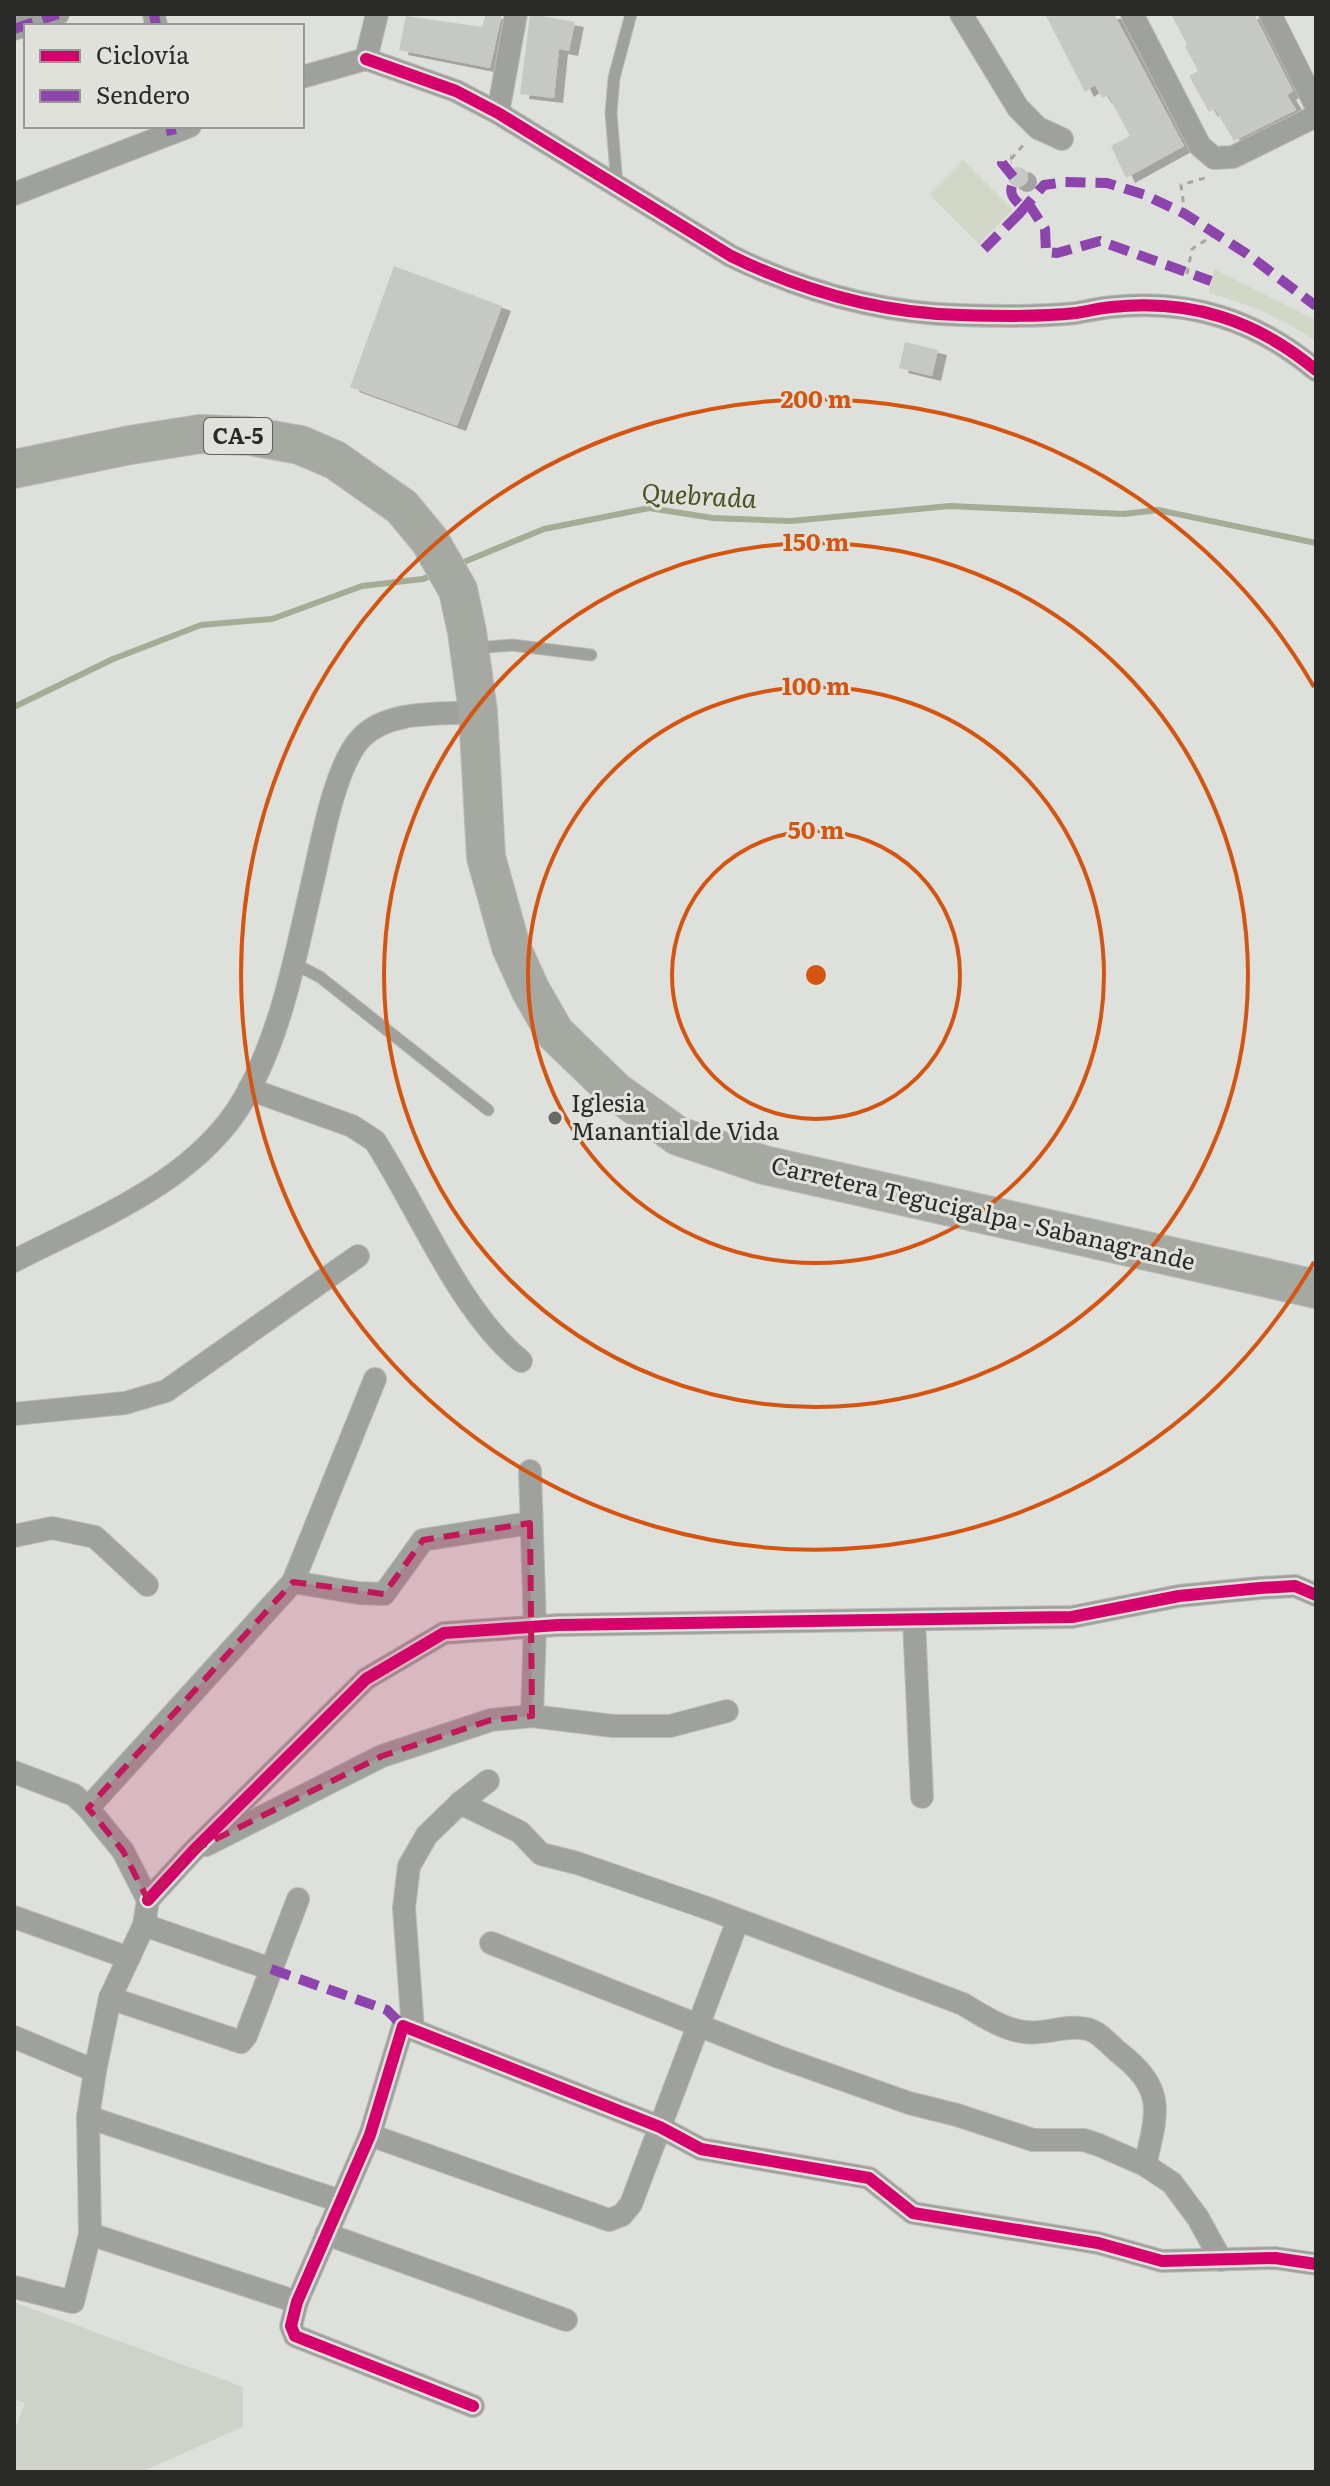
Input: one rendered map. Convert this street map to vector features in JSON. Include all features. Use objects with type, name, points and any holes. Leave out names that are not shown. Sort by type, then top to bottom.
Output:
[{"type":"highway","name":"Carretera Tegucigalpa - Sabanagrande","points":[[14,469],[200,434],[250,436],[300,445],[335,460],[402,507],[430,541],[458,590],[478,712],[486,857],[511,947],[555,1033],[615,1091],[678,1136],[764,1165],[1316,1289]]},
{"type":"street","points":[[29,24],[58,14]]},
{"type":"street","points":[[366,59],[377,14]]},
{"type":"street","points":[[498,113],[516,14]]},
{"type":"street","points":[[961,14],[1018,108],[1038,128],[1062,139]]},
{"type":"street","points":[[1132,14],[1200,146],[1214,158],[1233,157],[1316,116]]},
{"type":"street","points":[[1270,14],[1316,106]]},
{"type":"street","points":[[304,76],[366,59],[456,91],[498,113],[731,256],[770,275],[812,290],[912,311],[958,315],[1075,313],[1113,307],[1184,308],[1222,316],[1256,329],[1289,348],[1316,370]]},
{"type":"street","points":[[14,194],[177,129]]},
{"type":"street","points":[[14,1261],[139,1196],[204,1152],[243,1101],[275,1026],[333,794],[346,763],[362,737],[386,722],[478,712]]},
{"type":"street","points":[[249,1089],[352,1126],[375,1141],[473,1306],[504,1348],[521,1361]]},
{"type":"street","points":[[14,1414],[125,1403],[166,1391],[358,1256]]},
{"type":"street","points":[[88,1808],[293,1582],[375,1379]]},
{"type":"street","points":[[530,1471],[535,1627],[532,1716]]},
{"type":"street","points":[[293,1582],[358,1593],[384,1594],[423,1540],[530,1523]]},
{"type":"street","points":[[14,1536],[52,1528],[95,1537],[147,1585]]},
{"type":"street","points":[[14,2287],[73,2302],[90,2234],[88,2117],[95,2071],[110,1998],[144,1925],[148,1900],[366,1679],[444,1633],[535,1627],[1072,1617],[1179,1596],[1260,1588],[1295,1586],[1316,1595]]},
{"type":"street","points":[[914,1621],[922,1797]]},
{"type":"street","points":[[194,1850],[234,1833],[382,1756],[491,1720],[532,1716],[613,1726],[670,1726],[727,1711]]},
{"type":"street","points":[[14,1772],[74,1795],[88,1808],[123,1851],[148,1900]]},
{"type":"street","points":[[413,2030],[404,1908],[409,1866],[427,1835],[488,1781]]},
{"type":"street","points":[[460,1803],[520,1832],[541,1854],[577,1863],[738,1920],[963,2004],[991,2020],[1026,2033],[1062,2027],[1090,2029],[1133,2063],[1155,2093],[1155,2125],[1145,2165]]},
{"type":"street","points":[[110,1998],[241,2042],[246,2036],[298,1899]]},
{"type":"street","points":[[14,1917],[129,1958]]},
{"type":"street","points":[[370,2135],[609,2220],[622,2215],[631,2204],[738,1920]]},
{"type":"street","points":[[144,1925],[271,1969]]},
{"type":"street","points":[[491,1943],[699,2026],[909,2103],[968,2118],[1033,2140],[1084,2140],[1145,2165],[1172,2183],[1198,2218],[1221,2260]]},
{"type":"street","points":[[473,2406],[295,2336],[291,2326],[297,2302],[370,2135],[403,2026],[660,2127],[701,2149],[869,2178],[913,2213],[1098,2243],[1162,2261],[1275,2258],[1316,2264]]},
{"type":"street","points":[[14,2037],[95,2071]]},
{"type":"street","points":[[88,2117],[340,2201]]},
{"type":"street","points":[[90,2234],[297,2302]]},
{"type":"street","points":[[326,2234],[566,2320]]},
{"type":"lane","points":[[617,186],[611,113],[614,78],[631,14]]},
{"type":"lane","points":[[469,648],[512,645],[591,655]]},
{"type":"lane","points":[[293,963],[320,977],[488,1110]]},
{"type":"path","points":[[1185,214],[1181,185],[1205,178]]},
{"type":"path","points":[[1187,274],[1192,249],[1217,233]]},
{"type":"highlighted area","points":[[530,1523],[532,1716],[491,1720],[382,1756],[194,1850],[148,1900],[123,1851],[88,1808],[293,1582],[384,1594],[423,1540]]},
{"type":"shaded area","points":[[14,2302],[243,2387],[243,2427],[141,2472],[14,2472],[14,2432],[25,2403],[14,2399]]},
{"type":"green space","points":[[963,160],[1013,210],[979,244],[929,194]]},
{"type":"green space","points":[[1214,269],[1316,320],[1316,341],[1265,312],[1209,293]]},
{"type":"building","points":[[486,14],[502,14],[490,68],[399,50],[406,16],[482,27]]},
{"type":"building","points":[[530,14],[575,22],[569,51],[559,49],[554,98],[520,94]]},
{"type":"building","points":[[1045,14],[1114,14],[1184,146],[1126,178],[1111,146],[1130,136],[1108,95],[1102,98],[1095,85],[1085,92]]},
{"type":"building","points":[[1171,14],[1254,14],[1293,91],[1287,95],[1296,110],[1234,141],[1215,109],[1209,112],[1189,76],[1198,71]]},
{"type":"building","points":[[1014,167],[1022,167],[1028,177],[1022,187],[1014,187],[1008,181],[1008,173]]},
{"type":"building","points":[[394,266],[502,306],[457,426],[350,387]]},
{"type":"building","points":[[905,342],[938,350],[932,376],[899,368]]},
{"type":"waterway","name":"Quebrada","points":[[459,564],[544,529],[649,508],[713,518],[791,521],[950,506],[1124,514],[1158,510],[1316,543]]},
{"type":"waterway","name":"Quebrada","points":[[14,707],[113,659],[201,625],[272,619],[362,586],[423,579],[434,574]]},
{"type":"marked path","points":[[29,24],[58,14]]},
{"type":"marked path","points":[[154,14],[156,24]]},
{"type":"marked path","points":[[14,29],[24,26]]},
{"type":"marked path","points":[[170,128],[172,135]]},
{"type":"marked path","points":[[984,249],[1019,214],[1019,204],[1011,192],[1015,179],[1002,163],[1002,160],[1011,159]]},
{"type":"marked path","points":[[1019,214],[1044,185],[1107,183],[1145,195],[1185,214],[1247,254],[1316,306]]},
{"type":"marked path","points":[[1028,203],[1045,229],[1046,252],[1057,253],[1100,241],[1211,281]]},
{"type":"marked path","points":[[271,1969],[387,2010],[403,2026]]},
{"type":"cycle path","points":[[366,59],[456,91],[498,113],[731,256],[814,290],[871,305],[960,315],[1047,315],[1141,305],[1195,310],[1246,326],[1270,338],[1316,370]]},
{"type":"cycle path","points":[[148,1900],[366,1679],[444,1633],[558,1625],[1072,1617],[1179,1596],[1260,1588],[1295,1586],[1316,1595]]},
{"type":"cycle path","points":[[473,2406],[295,2336],[291,2326],[297,2302],[370,2135],[403,2026],[660,2127],[701,2149],[869,2178],[913,2213],[1098,2243],[1162,2261],[1275,2258],[1316,2264]]},
{"type":"place","name":"Iglesia Manantial de Vida","points":[[555,1118]]}]
